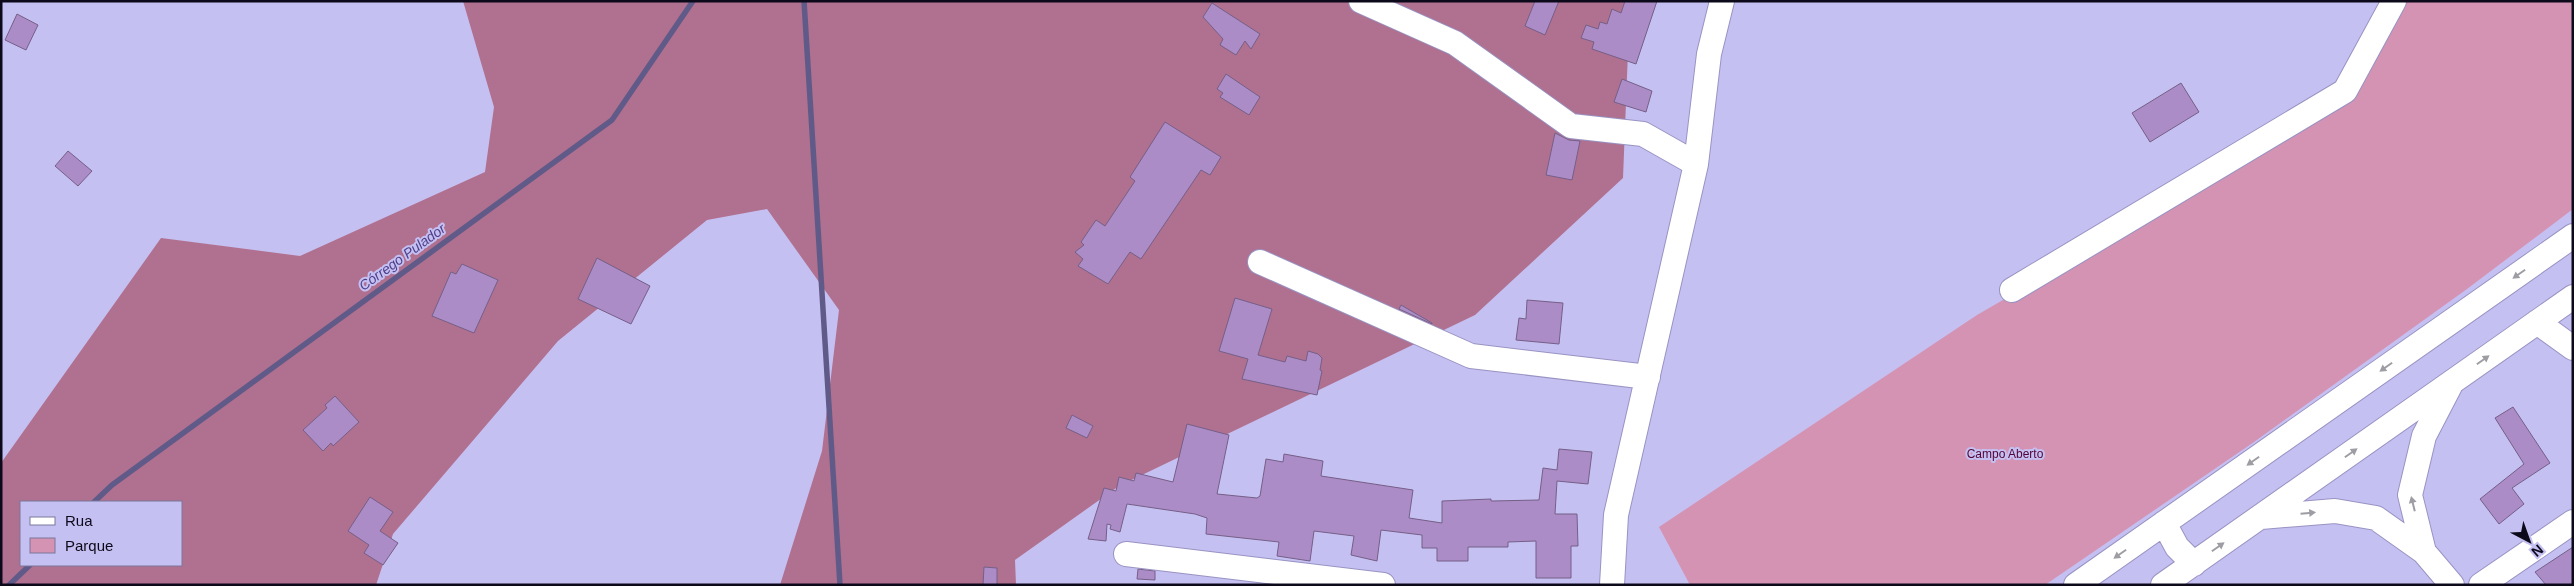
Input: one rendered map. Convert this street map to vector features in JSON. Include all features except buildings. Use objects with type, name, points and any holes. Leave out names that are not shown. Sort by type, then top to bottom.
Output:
[{"type":"street","points":[[1361,1],[1454,43],[1570,126],[1643,134],[1696,164]]},
{"type":"street","points":[[1612,585],[1616,515],[1696,164],[1708,54],[1722,1]]},
{"type":"street","points":[[2012,290],[2345,91],[2394,1]]},
{"type":"street","points":[[2076,585],[2561,253],[2573,236]]},
{"type":"street","points":[[1260,262],[1472,356],[1648,377]]},
{"type":"street","points":[[2164,585],[2573,297]]},
{"type":"street","points":[[2543,317],[2573,333]]},
{"type":"street","points":[[2543,317],[2573,348]]},
{"type":"street","points":[[2424,552],[2410,495],[2424,436],[2453,381]]},
{"type":"street","points":[[2259,518],[2336,511],[2376,518],[2424,552],[2452,585]]},
{"type":"street","points":[[2481,585],[2573,522]]},
{"type":"street","points":[[2164,523],[2177,547],[2194,564]]},
{"type":"street","points":[[1126,554],[1383,585]]},
{"type":"green space","name":"Campo Aberto","points":[[2384,1],[2573,1],[2573,209],[2467,289],[2254,442],[2045,585],[1690,585],[1659,527],[1977,315],[2313,120]]},
{"type":"shaded area","points":[[463,1],[1630,1],[1623,178],[1475,315],[1119,486],[1015,560],[1016,585],[780,585],[822,451],[839,310],[767,209],[707,220],[558,341],[393,534],[376,585],[1,585],[1,463],[161,238],[300,256],[485,172],[494,107]]},
{"type":"waterway","name":"Córrego Pulador","points":[[95,501],[112,485],[612,120],[693,1]]},
{"type":"waterway","points":[[804,1],[840,585]]},
{"type":"waterway","name":"Córrego Pulador","points":[[9,585],[29,566]]}]
